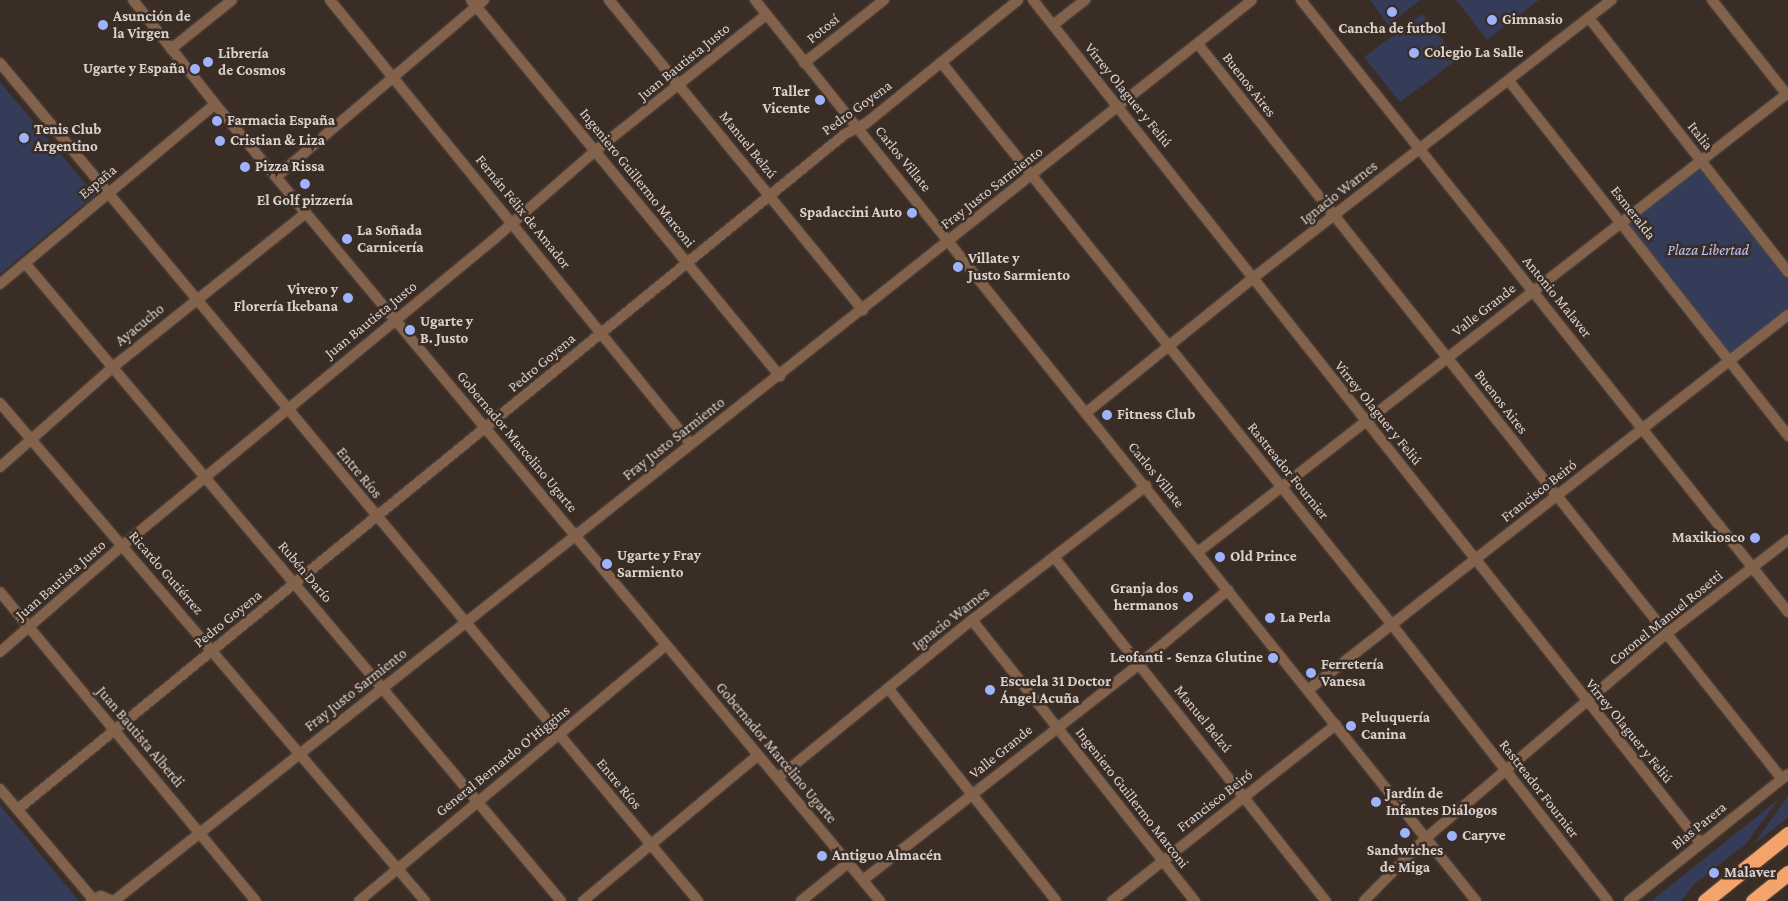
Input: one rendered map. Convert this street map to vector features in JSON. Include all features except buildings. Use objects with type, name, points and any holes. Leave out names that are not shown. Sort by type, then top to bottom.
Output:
[{"type":"highway","points":[[1705,901],[1788,834]]},
{"type":"highway","points":[[1753,901],[1788,873]]},
{"type":"street","name":"Gobernador Marcelino Ugarte","points":[[133,0],[215,104],[394,321],[487,428],[880,901]]},
{"type":"street","points":[[171,49],[232,0]]},
{"type":"street","name":"Fernán Félix de Amador","points":[[330,0],[513,222],[690,443]]},
{"type":"street","name":"Manuel Belzú","points":[[609,0],[863,310]]},
{"type":"street","name":"Carlos Villate","points":[[755,0],[804,64],[950,240],[1476,901]]},
{"type":"street","name":"Potosí","points":[[804,64],[884,0]]},
{"type":"street","name":"Pedro Goyena","points":[[18,809],[845,134],[858,128],[1018,0]]},
{"type":"street","name":"Virrey Olaguer y Feliú","points":[[1033,0],[1119,106],[1365,422],[1477,559],[1587,703],[1701,844]]},
{"type":"street","points":[[1053,25],[1085,0]]},
{"type":"street","name":"Fray Justo Sarmiento","points":[[113,901],[382,687],[576,537],[690,443],[780,376],[1252,0]]},
{"type":"street","name":"Antonio Malaver","points":[[1301,0],[1788,612]]},
{"type":"street","name":"Ignacio Warnes","points":[[1087,412],[1170,347],[1253,278],[1612,0]]},
{"type":"street","points":[[1712,0],[1788,94]]},
{"type":"street","points":[[276,177],[477,2]]},
{"type":"street","name":"Ingeniero Guillermo Marconi","points":[[477,2],[780,376]]},
{"type":"street","name":"Juan Bautista Justo","points":[[0,652],[204,476],[513,222],[595,150],[680,86],[766,15]]},
{"type":"street","name":"Italia","points":[[1589,18],[1788,272]]},
{"type":"street","name":"Buenos Aires","points":[[1198,44],[1666,634],[1785,776]]},
{"type":"street","name":"Entre Ríos","points":[[0,62],[285,408],[698,901]]},
{"type":"street","name":"Rastreador Fournier","points":[[942,62],[1393,626],[1608,901]]},
{"type":"street","name":"Esmeralda","points":[[1509,81],[1788,436]]},
{"type":"street","name":"Valle Grande","points":[[1198,552],[1621,223],[1700,159],[1788,94]]},
{"type":"street","name":"España","points":[[0,284],[215,104]]},
{"type":"street","name":"Ayacucho","points":[[0,467],[31,442],[113,366],[195,299],[306,213]]},
{"type":"street","name":"Rubén Darío","points":[[25,263],[561,901]]},
{"type":"street","name":"Francisco Beiró","points":[[1308,690],[1393,626],[1788,316]]},
{"type":"street","name":"Ricardo Gutiérrez","points":[[0,403],[31,442],[123,545],[425,901]]},
{"type":"street","name":"Ignacio Warnes","points":[[778,778],[972,620],[1146,486]]},
{"type":"street","name":"Coronel Manuel Rosetti","points":[[1364,901],[1426,838],[1666,634],[1788,540]]},
{"type":"street","name":"Manuel Belzú","points":[[1054,557],[1245,796],[1326,901]]},
{"type":"street","name":"Valle Grande","points":[[863,880],[1056,727],[1139,664],[1228,590]]},
{"type":"street","name":"Juan Bautista Alberdi","points":[[0,592],[256,901]]},
{"type":"street","name":"Ingeniero Guillermo Marconi","points":[[972,620],[1194,901]]},
{"type":"street","name":"General Bernardo O'Higgins","points":[[359,901],[666,645]]},
{"type":"street","points":[[888,688],[1056,901]]},
{"type":"street","name":"Francisco Beiró","points":[[1112,901],[1336,725]]},
{"type":"street","points":[[583,901],[758,755]]},
{"type":"street","name":"Blas Parera","points":[[1629,901],[1785,776]]},
{"type":"street","points":[[0,789],[92,900],[101,896],[113,901]]},
{"type":"street","points":[[801,901],[848,862]]},
{"type":"green space","name":"Cancha de futbol","points":[[1370,0],[1421,0],[1388,25]]},
{"type":"green space","name":"Gimnasio","points":[[1456,0],[1539,0],[1487,40]]},
{"type":"green space","points":[[1422,14],[1458,59],[1400,102],[1364,57]]},
{"type":"green space","name":"Tenis Club Argentino","points":[[0,82],[95,195],[0,274]]},
{"type":"green space","name":"Plaza Libertad","points":[[1701,167],[1788,278],[1788,310],[1731,355],[1628,224]]},
{"type":"green space","points":[[1788,796],[1788,817],[1753,845]]},
{"type":"green space","points":[[1779,799],[1745,845],[1694,884],[1681,901],[1651,901]]},
{"type":"green space","points":[[0,805],[79,901],[0,901]]},
{"type":"place","name":"Cancha de futbol","points":[[1392,12]]},
{"type":"place","name":"Gimnasio","points":[[1492,20]]},
{"type":"place","name":"Asunción de la Virgen","points":[[103,25]]},
{"type":"place","name":"Colegio La Salle","points":[[1414,53]]},
{"type":"place","name":"Librería de Cosmos","points":[[208,62]]},
{"type":"place","name":"Ugarte y España","points":[[195,69]]},
{"type":"place","name":"Taller Vicente","points":[[820,100]]},
{"type":"place","name":"Farmacia España","points":[[217,121]]},
{"type":"place","name":"Tenis Club Argentino","points":[[24,138]]},
{"type":"place","name":"Cristian & Liza","points":[[220,141]]},
{"type":"place","name":"Pizza Rissa","points":[[245,167]]},
{"type":"place","name":"El Golf pizzería","points":[[305,184]]},
{"type":"place","name":"Spadaccini Auto","points":[[912,213]]},
{"type":"place","name":"La Soñada Carnicería","points":[[347,239]]},
{"type":"place","name":"Villate y Justo Sarmiento","points":[[958,267]]},
{"type":"place","name":"Vivero y Florería Ikebana","points":[[348,298]]},
{"type":"place","name":"Ugarte y B. Justo","points":[[410,330]]},
{"type":"place","name":"Fitness Club","points":[[1107,415]]},
{"type":"place","name":"Maxikiosco","points":[[1755,538]]},
{"type":"place","name":"Old Prince","points":[[1220,557]]},
{"type":"place","name":"Ugarte y Fray Sarmiento","points":[[607,564]]},
{"type":"place","name":"Granja dos hermanos","points":[[1188,597]]},
{"type":"place","name":"La Perla","points":[[1270,618]]},
{"type":"place","name":"Leofanti - Senza Glutine","points":[[1273,658]]},
{"type":"place","name":"Ferretería Vanesa","points":[[1311,673]]},
{"type":"place","name":"Escuela 31 Doctor Ángel Acuña","points":[[990,690]]},
{"type":"place","name":"Peluquería Canina","points":[[1351,726]]},
{"type":"place","name":"Jardín de Infantes Diálogos","points":[[1376,802]]},
{"type":"place","name":"Sandwiches de Miga","points":[[1405,833]]},
{"type":"place","name":"Caryve","points":[[1452,836]]},
{"type":"place","name":"Antiguo Almacén","points":[[822,856]]},
{"type":"place","name":"Malaver","points":[[1714,873]]}]
